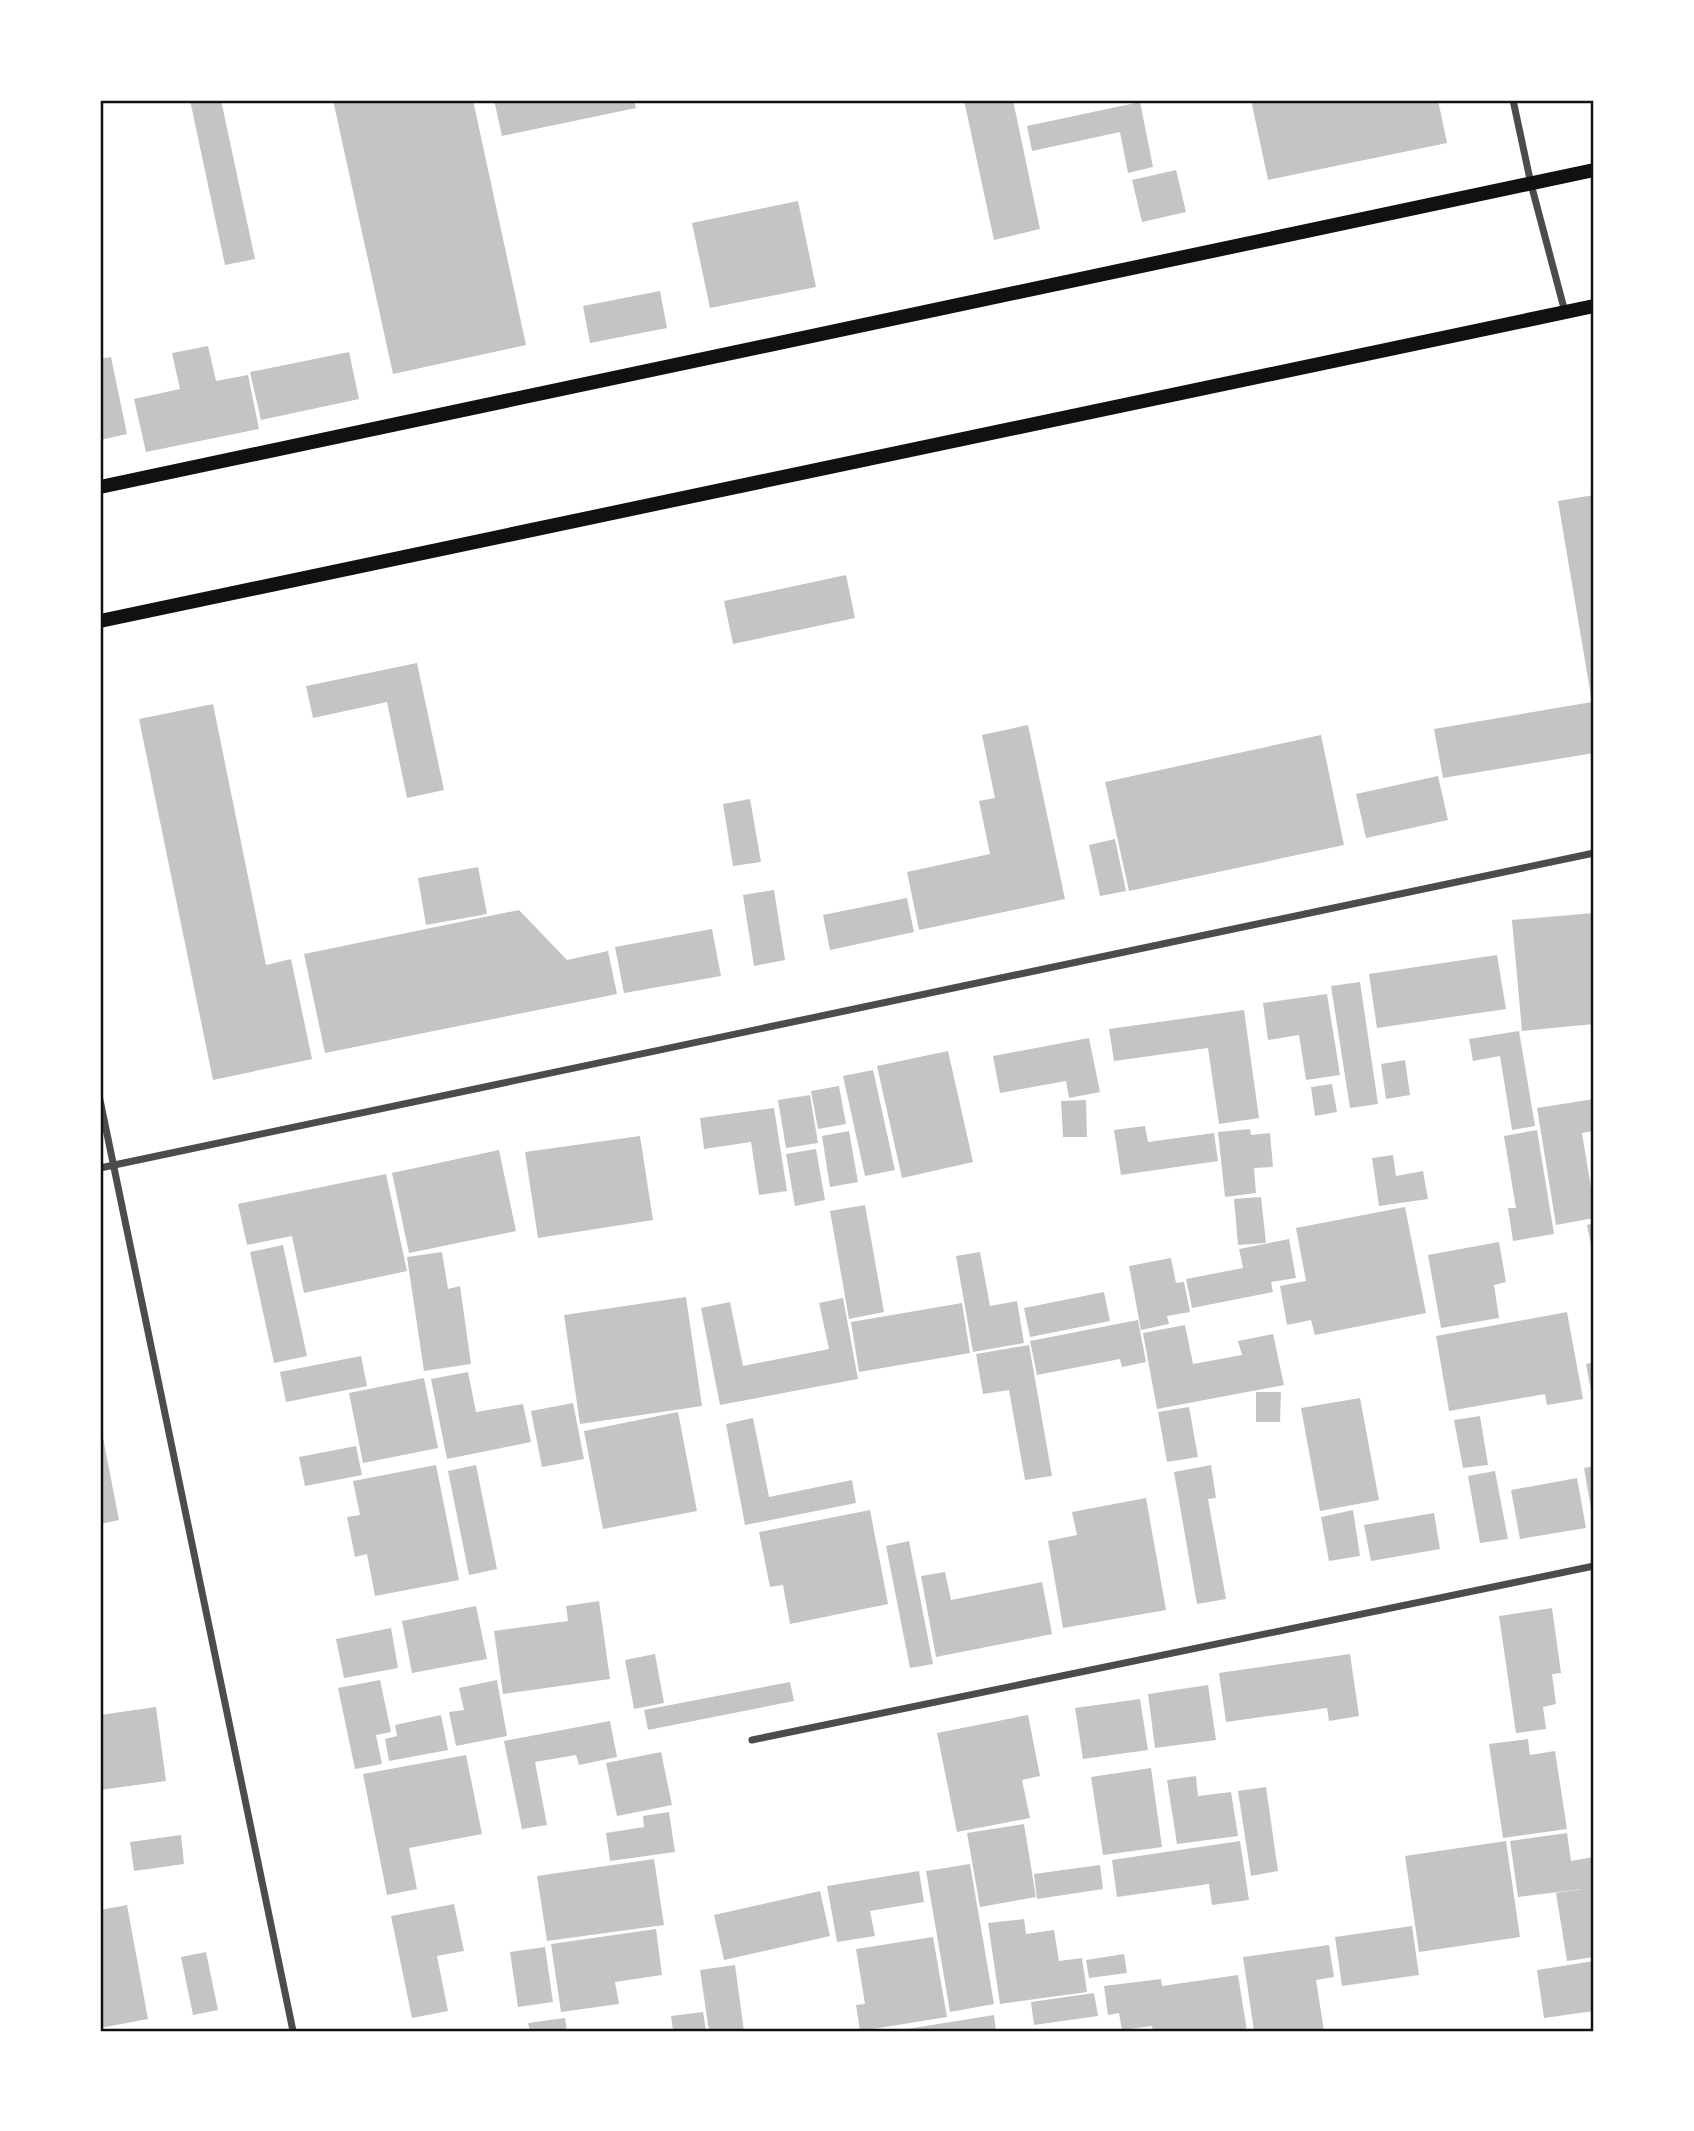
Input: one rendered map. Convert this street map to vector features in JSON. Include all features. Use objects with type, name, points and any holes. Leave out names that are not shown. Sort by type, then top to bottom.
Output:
[{"type":"main road","points":[[100,487],[1594,170]]},
{"type":"main road","points":[[100,621],[1594,306]]},
{"type":"street","points":[[1513,100],[1531,184],[1565,312]]},
{"type":"street","points":[[100,1168],[1594,853]]},
{"type":"street","points":[[100,1100],[293,2031]]},
{"type":"street","points":[[752,1740],[1594,1566]]},
{"type":"building","points":[[190,100],[221,100],[255,259],[225,265]]},
{"type":"building","points":[[333,100],[473,100],[526,345],[393,374]]},
{"type":"building","points":[[494,100],[634,100],[636,108],[502,136]]},
{"type":"building","points":[[964,100],[1013,100],[1040,229],[994,240]]},
{"type":"building","points":[[1251,100],[1438,100],[1447,143],[1268,180]]},
{"type":"building","points":[[1140,102],[1153,167],[1128,173],[1120,132],[1032,151],[1027,126]]},
{"type":"building","points":[[1176,170],[1186,212],[1142,222],[1132,180]]},
{"type":"building","points":[[798,201],[816,287],[710,308],[692,223]]},
{"type":"building","points":[[660,291],[667,328],[590,343],[583,306]]},
{"type":"building","points":[[208,346],[216,381],[248,375],[259,429],[146,452],[134,399],[180,389],[172,353]]},
{"type":"building","points":[[349,352],[359,399],[261,420],[250,372]]},
{"type":"building","points":[[111,357],[127,434],[100,440],[100,359]]},
{"type":"building","points":[[1594,495],[1594,753],[1443,778],[1434,729],[1592,702],[1558,501]]},
{"type":"building","points":[[846,575],[855,618],[733,644],[724,601]]},
{"type":"building","points":[[417,663],[444,790],[407,798],[387,702],[313,718],[306,686]]},
{"type":"building","points":[[213,704],[266,965],[291,959],[312,1059],[213,1080],[139,719]]},
{"type":"building","points":[[1028,725],[1065,899],[919,930],[907,872],[990,854],[979,801],[995,798],[982,735]]},
{"type":"building","points":[[1321,735],[1344,845],[1129,891],[1105,782]]},
{"type":"building","points":[[1438,776],[1448,820],[1366,838],[1356,794]]},
{"type":"building","points":[[750,799],[761,862],[733,866],[723,804]]},
{"type":"building","points":[[1115,839],[1126,891],[1100,896],[1089,845]]},
{"type":"building","points":[[478,867],[487,914],[426,925],[418,878]]},
{"type":"building","points":[[774,890],[785,960],[754,966],[743,895]]},
{"type":"building","points":[[907,898],[914,932],[830,950],[823,915]]},
{"type":"building","points":[[519,910],[567,960],[608,951],[617,994],[325,1053],[304,954]]},
{"type":"building","points":[[1594,913],[1594,1024],[1522,1031],[1512,920]]},
{"type":"building","points":[[712,929],[721,976],[624,993],[615,947]]},
{"type":"building","points":[[1497,955],[1506,1009],[1377,1028],[1369,974]]},
{"type":"building","points":[[1360,982],[1378,1104],[1350,1108],[1331,986]]},
{"type":"building","points":[[1327,994],[1340,1075],[1306,1080],[1299,1035],[1268,1040],[1263,1003]]},
{"type":"building","points":[[1244,1010],[1259,1118],[1219,1124],[1208,1048],[1114,1061],[1109,1029]]},
{"type":"building","points":[[1519,1031],[1535,1126],[1512,1130],[1500,1056],[1473,1061],[1469,1039]]},
{"type":"building","points":[[1089,1038],[1100,1092],[1069,1098],[1066,1081],[1000,1093],[993,1056]]},
{"type":"building","points":[[948,1051],[973,1162],[902,1178],[877,1066]]},
{"type":"building","points":[[1405,1060],[1410,1095],[1386,1099],[1381,1064]]},
{"type":"building","points":[[873,1070],[895,1170],[865,1176],[843,1076]]},
{"type":"building","points":[[1332,1084],[1337,1112],[1315,1116],[1311,1087]]},
{"type":"building","points":[[839,1086],[846,1124],[818,1129],[811,1091]]},
{"type":"building","points":[[810,1095],[818,1143],[786,1148],[778,1100]]},
{"type":"building","points":[[1594,1099],[1594,1131],[1582,1133],[1594,1218],[1556,1225],[1537,1108]]},
{"type":"building","points":[[1086,1100],[1087,1137],[1063,1137],[1061,1101]]},
{"type":"building","points":[[774,1108],[787,1191],[759,1195],[751,1142],[704,1149],[700,1118]]},
{"type":"building","points":[[1145,1126],[1148,1142],[1214,1133],[1218,1161],[1121,1175],[1114,1130]]},
{"type":"building","points":[[1250,1129],[1251,1135],[1270,1133],[1273,1167],[1254,1168],[1256,1193],[1225,1197],[1218,1132]]},
{"type":"building","points":[[1537,1130],[1554,1234],[1513,1241],[1508,1208],[1516,1208],[1504,1136]]},
{"type":"building","points":[[849,1131],[858,1182],[830,1187],[822,1136]]},
{"type":"building","points":[[640,1136],[653,1220],[538,1238],[525,1152]]},
{"type":"building","points":[[816,1149],[825,1200],[795,1206],[786,1154]]},
{"type":"building","points":[[499,1150],[516,1231],[409,1253],[392,1173]]},
{"type":"building","points":[[1393,1155],[1396,1176],[1423,1171],[1428,1199],[1379,1206],[1372,1158]]},
{"type":"building","points":[[386,1174],[407,1271],[304,1293],[292,1236],[247,1245],[238,1204]]},
{"type":"building","points":[[1261,1197],[1266,1243],[1238,1245],[1234,1199]]},
{"type":"building","points":[[865,1205],[884,1312],[849,1319],[830,1211]]},
{"type":"building","points":[[1405,1207],[1426,1313],[1315,1335],[1311,1320],[1287,1325],[1280,1286],[1306,1281],[1296,1228]]},
{"type":"building","points":[[1594,1223],[1594,1255],[1593,1255],[1587,1225]]},
{"type":"building","points":[[1289,1239],[1296,1278],[1271,1282],[1273,1292],[1192,1308],[1186,1279],[1243,1268],[1239,1249]]},
{"type":"building","points":[[1499,1242],[1506,1282],[1494,1285],[1499,1318],[1441,1328],[1428,1255]]},
{"type":"building","points":[[283,1245],[307,1356],[274,1363],[250,1252]]},
{"type":"building","points":[[442,1252],[448,1289],[460,1286],[471,1364],[424,1371],[407,1257]]},
{"type":"building","points":[[980,1252],[990,1306],[1017,1301],[1024,1343],[973,1352],[956,1256]]},
{"type":"building","points":[[1171,1258],[1176,1283],[1184,1282],[1190,1312],[1167,1316],[1169,1324],[1141,1330],[1129,1266]]},
{"type":"building","points":[[1104,1292],[1110,1321],[1030,1337],[1024,1308]]},
{"type":"building","points":[[686,1297],[702,1406],[580,1424],[564,1315]]},
{"type":"building","points":[[843,1298],[858,1379],[720,1405],[701,1308],[730,1302],[743,1366],[829,1349],[819,1303]]},
{"type":"building","points":[[962,1303],[970,1353],[859,1372],[851,1322]]},
{"type":"building","points":[[1567,1312],[1583,1399],[1547,1405],[1545,1394],[1449,1411],[1436,1336]]},
{"type":"building","points":[[1138,1320],[1146,1362],[1122,1367],[1120,1359],[1037,1375],[1030,1341]]},
{"type":"building","points":[[1185,1325],[1193,1364],[1242,1355],[1238,1341],[1273,1334],[1284,1385],[1157,1409],[1143,1333]]},
{"type":"building","points":[[1029,1345],[1052,1476],[1025,1480],[1009,1390],[983,1394],[976,1354]]},
{"type":"building","points":[[361,1356],[367,1386],[286,1402],[280,1372]]},
{"type":"building","points":[[1594,1362],[1594,1401],[1593,1401],[1586,1364]]},
{"type":"building","points":[[468,1372],[476,1412],[523,1404],[531,1442],[447,1459],[431,1379]]},
{"type":"building","points":[[424,1378],[438,1448],[363,1463],[349,1393]]},
{"type":"building","points":[[1256,1392],[1281,1392],[1280,1422],[1256,1422]]},
{"type":"building","points":[[1360,1398],[1379,1500],[1320,1511],[1301,1408]]},
{"type":"building","points":[[573,1403],[584,1459],[542,1467],[531,1411]]},
{"type":"building","points":[[1189,1407],[1198,1457],[1167,1462],[1158,1412]]},
{"type":"building","points":[[678,1412],[697,1511],[603,1529],[584,1431]]},
{"type":"building","points":[[1480,1416],[1488,1465],[1463,1468],[1454,1420]]},
{"type":"building","points":[[753,1418],[769,1497],[852,1480],[856,1503],[745,1525],[726,1424]]},
{"type":"building","points":[[100,1422],[119,1520],[100,1524]]},
{"type":"building","points":[[356,1446],[362,1475],[305,1486],[299,1457]]},
{"type":"building","points":[[436,1465],[459,1580],[375,1596],[367,1554],[355,1557],[347,1517],[360,1515],[353,1481]]},
{"type":"building","points":[[476,1465],[497,1569],[469,1575],[448,1471]]},
{"type":"building","points":[[1211,1465],[1216,1498],[1208,1499],[1226,1599],[1197,1604],[1174,1472]]},
{"type":"building","points":[[1594,1466],[1594,1519],[1593,1520],[1584,1468]]},
{"type":"building","points":[[1495,1471],[1508,1539],[1480,1543],[1468,1476]]},
{"type":"building","points":[[1577,1478],[1586,1528],[1520,1539],[1511,1490]]},
{"type":"building","points":[[1146,1498],[1166,1610],[1063,1628],[1048,1541],[1077,1535],[1072,1512]]},
{"type":"building","points":[[870,1510],[888,1604],[790,1624],[783,1585],[770,1587],[759,1532]]},
{"type":"building","points":[[1353,1510],[1360,1556],[1329,1561],[1321,1517]]},
{"type":"building","points":[[1434,1513],[1440,1549],[1371,1561],[1364,1525]]},
{"type":"building","points":[[909,1541],[933,1664],[910,1668],[886,1546]]},
{"type":"building","points":[[945,1572],[951,1600],[1042,1582],[1052,1634],[936,1657],[921,1576]]},
{"type":"building","points":[[599,1601],[610,1679],[503,1694],[494,1631],[568,1621],[566,1606]]},
{"type":"building","points":[[476,1606],[487,1659],[412,1673],[402,1621]]},
{"type":"building","points":[[1552,1608],[1561,1673],[1552,1674],[1556,1704],[1543,1707],[1546,1729],[1516,1733],[1499,1616]]},
{"type":"building","points":[[391,1628],[398,1668],[344,1678],[336,1639]]},
{"type":"building","points":[[655,1654],[664,1703],[634,1709],[625,1660]]},
{"type":"building","points":[[1350,1654],[1359,1716],[1329,1721],[1327,1708],[1226,1722],[1219,1673]]},
{"type":"building","points":[[380,1680],[391,1732],[376,1735],[382,1764],[355,1769],[338,1688]]},
{"type":"building","points":[[497,1680],[507,1736],[456,1746],[449,1712],[464,1710],[459,1688]]},
{"type":"building","points":[[790,1682],[794,1701],[648,1730],[644,1710]]},
{"type":"building","points":[[1208,1685],[1216,1740],[1155,1748],[1148,1694]]},
{"type":"building","points":[[1140,1699],[1148,1750],[1083,1759],[1075,1708]]},
{"type":"building","points":[[156,1707],[166,1781],[100,1790],[100,1715]]},
{"type":"building","points":[[441,1715],[448,1750],[389,1761],[385,1739],[397,1736],[395,1725]]},
{"type":"building","points":[[1028,1715],[1040,1776],[1022,1780],[1030,1818],[957,1832],[937,1733]]},
{"type":"building","points":[[610,1721],[617,1757],[579,1765],[576,1755],[535,1762],[547,1825],[522,1829],[504,1741]]},
{"type":"building","points":[[1528,1739],[1530,1755],[1555,1751],[1567,1829],[1503,1838],[1489,1744]]},
{"type":"building","points":[[661,1752],[672,1805],[617,1816],[606,1763]]},
{"type":"building","points":[[466,1755],[482,1834],[409,1848],[417,1889],[387,1895],[363,1774]]},
{"type":"building","points":[[1151,1768],[1162,1847],[1103,1855],[1091,1777]]},
{"type":"building","points":[[1196,1776],[1198,1796],[1231,1792],[1238,1836],[1177,1844],[1167,1780]]},
{"type":"building","points":[[1266,1787],[1278,1871],[1251,1876],[1238,1791]]},
{"type":"building","points":[[669,1812],[675,1852],[610,1861],[606,1833],[644,1827],[643,1816]]},
{"type":"building","points":[[1024,1824],[1036,1897],[980,1907],[967,1833]]},
{"type":"building","points":[[1567,1833],[1571,1861],[1594,1857],[1594,1957],[1567,1961],[1556,1893],[1582,1889],[1518,1897],[1510,1841]]},
{"type":"building","points":[[181,1835],[184,1864],[134,1871],[130,1842]]},
{"type":"building","points":[[1240,1841],[1249,1900],[1212,1905],[1209,1884],[1117,1897],[1112,1860]]},
{"type":"building","points":[[1506,1841],[1520,1937],[1419,1952],[1405,1856]]},
{"type":"building","points":[[654,1859],[664,1925],[547,1941],[537,1876]]},
{"type":"building","points":[[970,1864],[994,2004],[950,2012],[926,1871]]},
{"type":"building","points":[[1100,1865],[1103,1889],[1037,1899],[1034,1874]]},
{"type":"building","points":[[919,1871],[924,1902],[870,1911],[875,1936],[837,1942],[827,1886]]},
{"type":"building","points":[[820,1891],[830,1936],[724,1960],[714,1915]]},
{"type":"building","points":[[454,1904],[464,1951],[437,1956],[448,2011],[412,2018],[391,1916]]},
{"type":"building","points":[[127,1905],[148,2019],[100,2028],[100,1910]]},
{"type":"building","points":[[1024,1919],[1026,1934],[1054,1930],[1059,1961],[1082,1958],[1087,1992],[1000,2004],[988,1923]]},
{"type":"building","points":[[1412,1926],[1419,1975],[1342,1986],[1335,1937]]},
{"type":"building","points":[[656,1929],[662,1975],[615,1982],[619,2004],[561,2012],[551,1944]]},
{"type":"building","points":[[933,1937],[947,2017],[860,2031],[856,2005],[865,2004],[856,1949]]},
{"type":"building","points":[[1329,1945],[1334,1977],[1316,1980],[1324,2031],[1254,2031],[1243,1957]]},
{"type":"building","points":[[545,1947],[553,2002],[518,2007],[510,1952]]},
{"type":"building","points":[[206,1952],[218,2010],[193,2015],[181,1957]]},
{"type":"building","points":[[1124,1954],[1127,1973],[1089,1978],[1086,1960]]},
{"type":"building","points":[[1594,1961],[1594,2011],[1544,2018],[1537,1970]]},
{"type":"building","points":[[735,1965],[744,2031],[709,2031],[700,1970]]},
{"type":"building","points":[[1238,1975],[1247,2031],[1153,2031],[1152,2026],[1122,2030],[1119,2013],[1108,2015],[1104,1986],[1161,1979],[1162,1986]]},
{"type":"building","points":[[1094,1993],[1098,2016],[1034,2025],[1031,2002]]},
{"type":"building","points":[[703,2012],[706,2031],[673,2031],[671,2016]]},
{"type":"building","points":[[994,2015],[996,2031],[901,2031],[901,2030]]},
{"type":"building","points":[[565,2018],[567,2031],[530,2031],[528,2023]]}]
